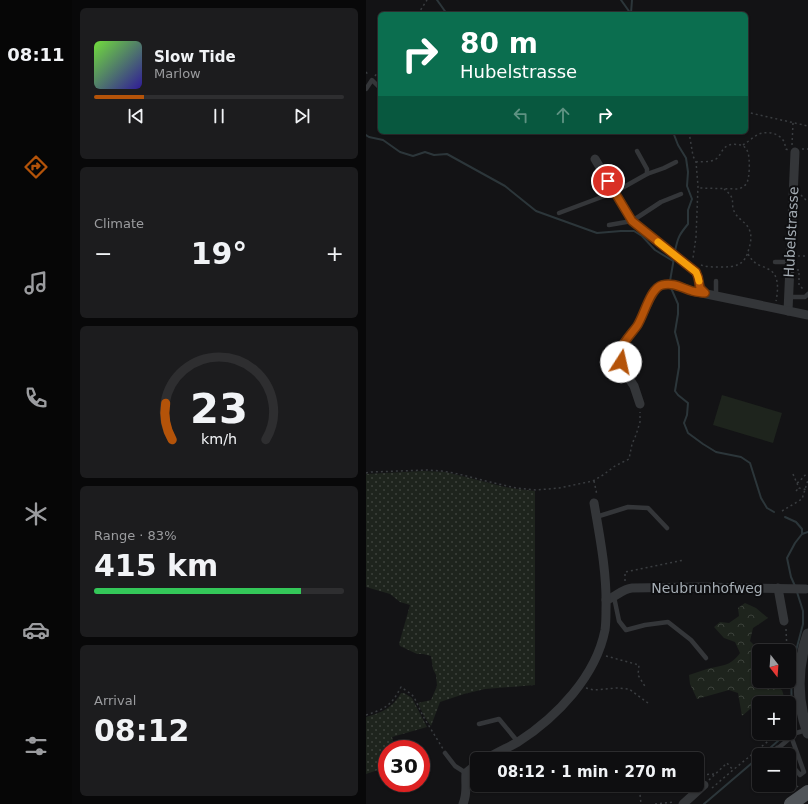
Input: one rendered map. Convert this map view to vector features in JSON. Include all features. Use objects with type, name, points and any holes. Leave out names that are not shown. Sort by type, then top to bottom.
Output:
[{"type":"main road","points":[[792,804],[804,791]]},
{"type":"street","name":"Hubelstrasse","points":[[788,311],[795,152]]},
{"type":"street","points":[[595,158],[632,221],[696,272],[700,288],[705,293]]},
{"type":"street","points":[[640,404],[634,386],[624,371],[620,355],[621,348],[638,324],[658,286],[674,284],[692,291],[808,315]]},
{"type":"street","points":[[499,752],[518,742],[541,726],[566,702],[586,676],[598,654],[605,629],[610,599],[594,503]]},
{"type":"street","points":[[610,599],[626,588]]},
{"type":"street","name":"Neubrunhofweg","points":[[626,588],[778,588],[784,621]]},
{"type":"street","points":[[778,588],[799,589]]},
{"type":"street","points":[[808,634],[804,646],[803,675],[799,698],[801,711],[808,733]]},
{"type":"street","points":[[463,804],[466,790],[466,773],[470,770]]},
{"type":"street","points":[[685,802],[707,787]]},
{"type":"lane","points":[[366,89],[372,80],[378,86]]},
{"type":"lane","points":[[637,151],[648,169],[647,174]]},
{"type":"lane","points":[[559,213],[614,192],[647,174],[676,162]]},
{"type":"lane","points":[[609,226],[632,221],[661,202],[681,194]]},
{"type":"lane","points":[[775,262],[790,262]]},
{"type":"lane","points":[[716,282],[716,296]]},
{"type":"lane","points":[[788,297],[805,296],[808,294]]},
{"type":"lane","points":[[596,517],[628,507],[648,508],[667,528]]},
{"type":"lane","points":[[610,599],[619,621],[626,630],[645,625],[668,622],[692,640],[706,658]]},
{"type":"lane","points":[[479,724],[499,719],[518,742]]},
{"type":"lane","points":[[796,733],[803,731],[805,722]]},
{"type":"lane","points":[[777,748],[787,740]]},
{"type":"lane","points":[[793,740],[804,772],[800,775],[796,770]]},
{"type":"lane","points":[[446,753],[455,766],[466,773]]},
{"type":"path","points":[[419,12],[427,0]]},
{"type":"path","points":[[372,80],[378,72]]},
{"type":"path","points":[[748,112],[808,126]]},
{"type":"path","points":[[793,123],[791,150],[795,152]]},
{"type":"path","points":[[696,162],[713,160],[717,158],[729,144],[743,145],[761,134],[772,133],[778,136],[784,142],[786,149],[790,152],[795,152]]},
{"type":"path","points":[[688,134],[692,156],[696,162],[698,188],[696,237],[693,258],[696,264],[708,267],[735,266],[743,262],[748,254],[751,236],[750,231],[746,224],[736,214],[732,197],[724,189]]},
{"type":"path","points":[[698,188],[743,188],[748,183],[749,179],[749,157],[746,148],[743,145]]},
{"type":"path","points":[[748,254],[755,263],[771,270],[775,276],[778,288],[776,302],[777,309]]},
{"type":"path","points":[[799,270],[799,285],[808,294]]},
{"type":"path","points":[[366,473],[427,470],[454,472],[516,488],[536,490],[559,488],[594,481],[615,466],[629,459],[632,444],[640,422],[640,404]]},
{"type":"path","points":[[797,483],[808,473]]},
{"type":"path","points":[[793,474],[799,488]]},
{"type":"path","points":[[782,511],[802,499],[808,480]]},
{"type":"path","points":[[594,481],[598,502],[594,503]]},
{"type":"path","points":[[799,488],[808,490]]},
{"type":"path","points":[[796,491],[799,488]]},
{"type":"path","points":[[626,588],[624,572],[684,560]]},
{"type":"path","points":[[784,621],[787,631],[787,644]]},
{"type":"path","points":[[598,654],[639,665],[638,675],[646,688]]},
{"type":"path","points":[[578,686],[594,690],[617,688],[629,689],[648,702]]},
{"type":"path","points":[[366,715],[386,707],[396,698],[401,687],[414,697],[423,716],[446,753]]},
{"type":"path","points":[[707,787],[733,770],[771,740]]},
{"type":"path","points":[[707,787],[715,774],[727,763],[733,770]]},
{"type":"path","points":[[704,775],[715,774]]},
{"type":"path","points":[[800,775],[793,782],[804,791]]},
{"type":"path","points":[[640,792],[641,804]]},
{"type":"path","points":[[655,804],[685,802]]},
{"type":"green space","points":[[722,395],[782,413],[773,443],[713,425]]},
{"type":"green space","points":[[423,471],[446,472],[505,487],[535,491],[535,685],[485,689],[440,702],[431,726],[418,703],[431,700],[437,686],[431,656],[417,654],[400,646],[399,644],[410,605],[400,602],[390,594],[366,587],[366,474]]},
{"type":"green space","points":[[745,603],[756,608],[768,618],[753,628],[750,641],[753,644],[752,688],[779,688],[782,690],[784,696],[752,696],[752,707],[742,716],[738,693],[729,690],[697,699],[690,684],[689,675],[729,663],[733,661],[740,653],[735,642],[724,638],[714,627],[720,622],[729,623],[739,616],[738,608]]},
{"type":"green space","points":[[401,693],[404,693],[412,698],[427,727],[392,737],[393,740],[378,740],[378,770],[366,774],[366,717],[386,709],[398,698]]},
{"type":"waterway","points":[[437,0],[446,12]]},
{"type":"waterway","points":[[621,0],[630,12]]},
{"type":"waterway","points":[[631,12],[632,0]]},
{"type":"waterway","points":[[674,134],[678,145],[686,158],[688,172],[687,186],[692,199],[688,210],[688,224],[679,236],[675,251]]},
{"type":"waterway","points":[[366,135],[383,140],[400,152],[413,156],[425,152],[434,155],[447,154],[505,186],[536,211],[597,233],[634,231],[642,236],[655,250],[673,261]]},
{"type":"waterway","points":[[670,281],[674,258]]},
{"type":"waterway","points":[[671,288],[678,304],[675,332],[679,347],[679,367],[675,391],[688,403],[687,415],[684,423],[688,433],[716,452],[741,457],[750,463],[761,498],[767,508],[774,512]]},
{"type":"waterway","points":[[785,517],[796,522],[802,529],[802,534],[787,558],[791,577],[795,586]]},
{"type":"waterway","points":[[802,534],[808,532]]},
{"type":"waterway","points":[[792,696],[791,670],[803,624],[803,611],[797,592]]},
{"type":"waterway","points":[[770,748],[779,740]]},
{"type":"waterway","points":[[704,804],[752,763]]},
{"type":"slow traffic","points":[[658,242],[696,272],[699,281]]},
{"type":"route","points":[[608,181],[632,221],[696,272],[700,288],[705,293],[692,291],[674,284],[663,284],[658,286],[642,318],[621,348],[621,362]]}]
